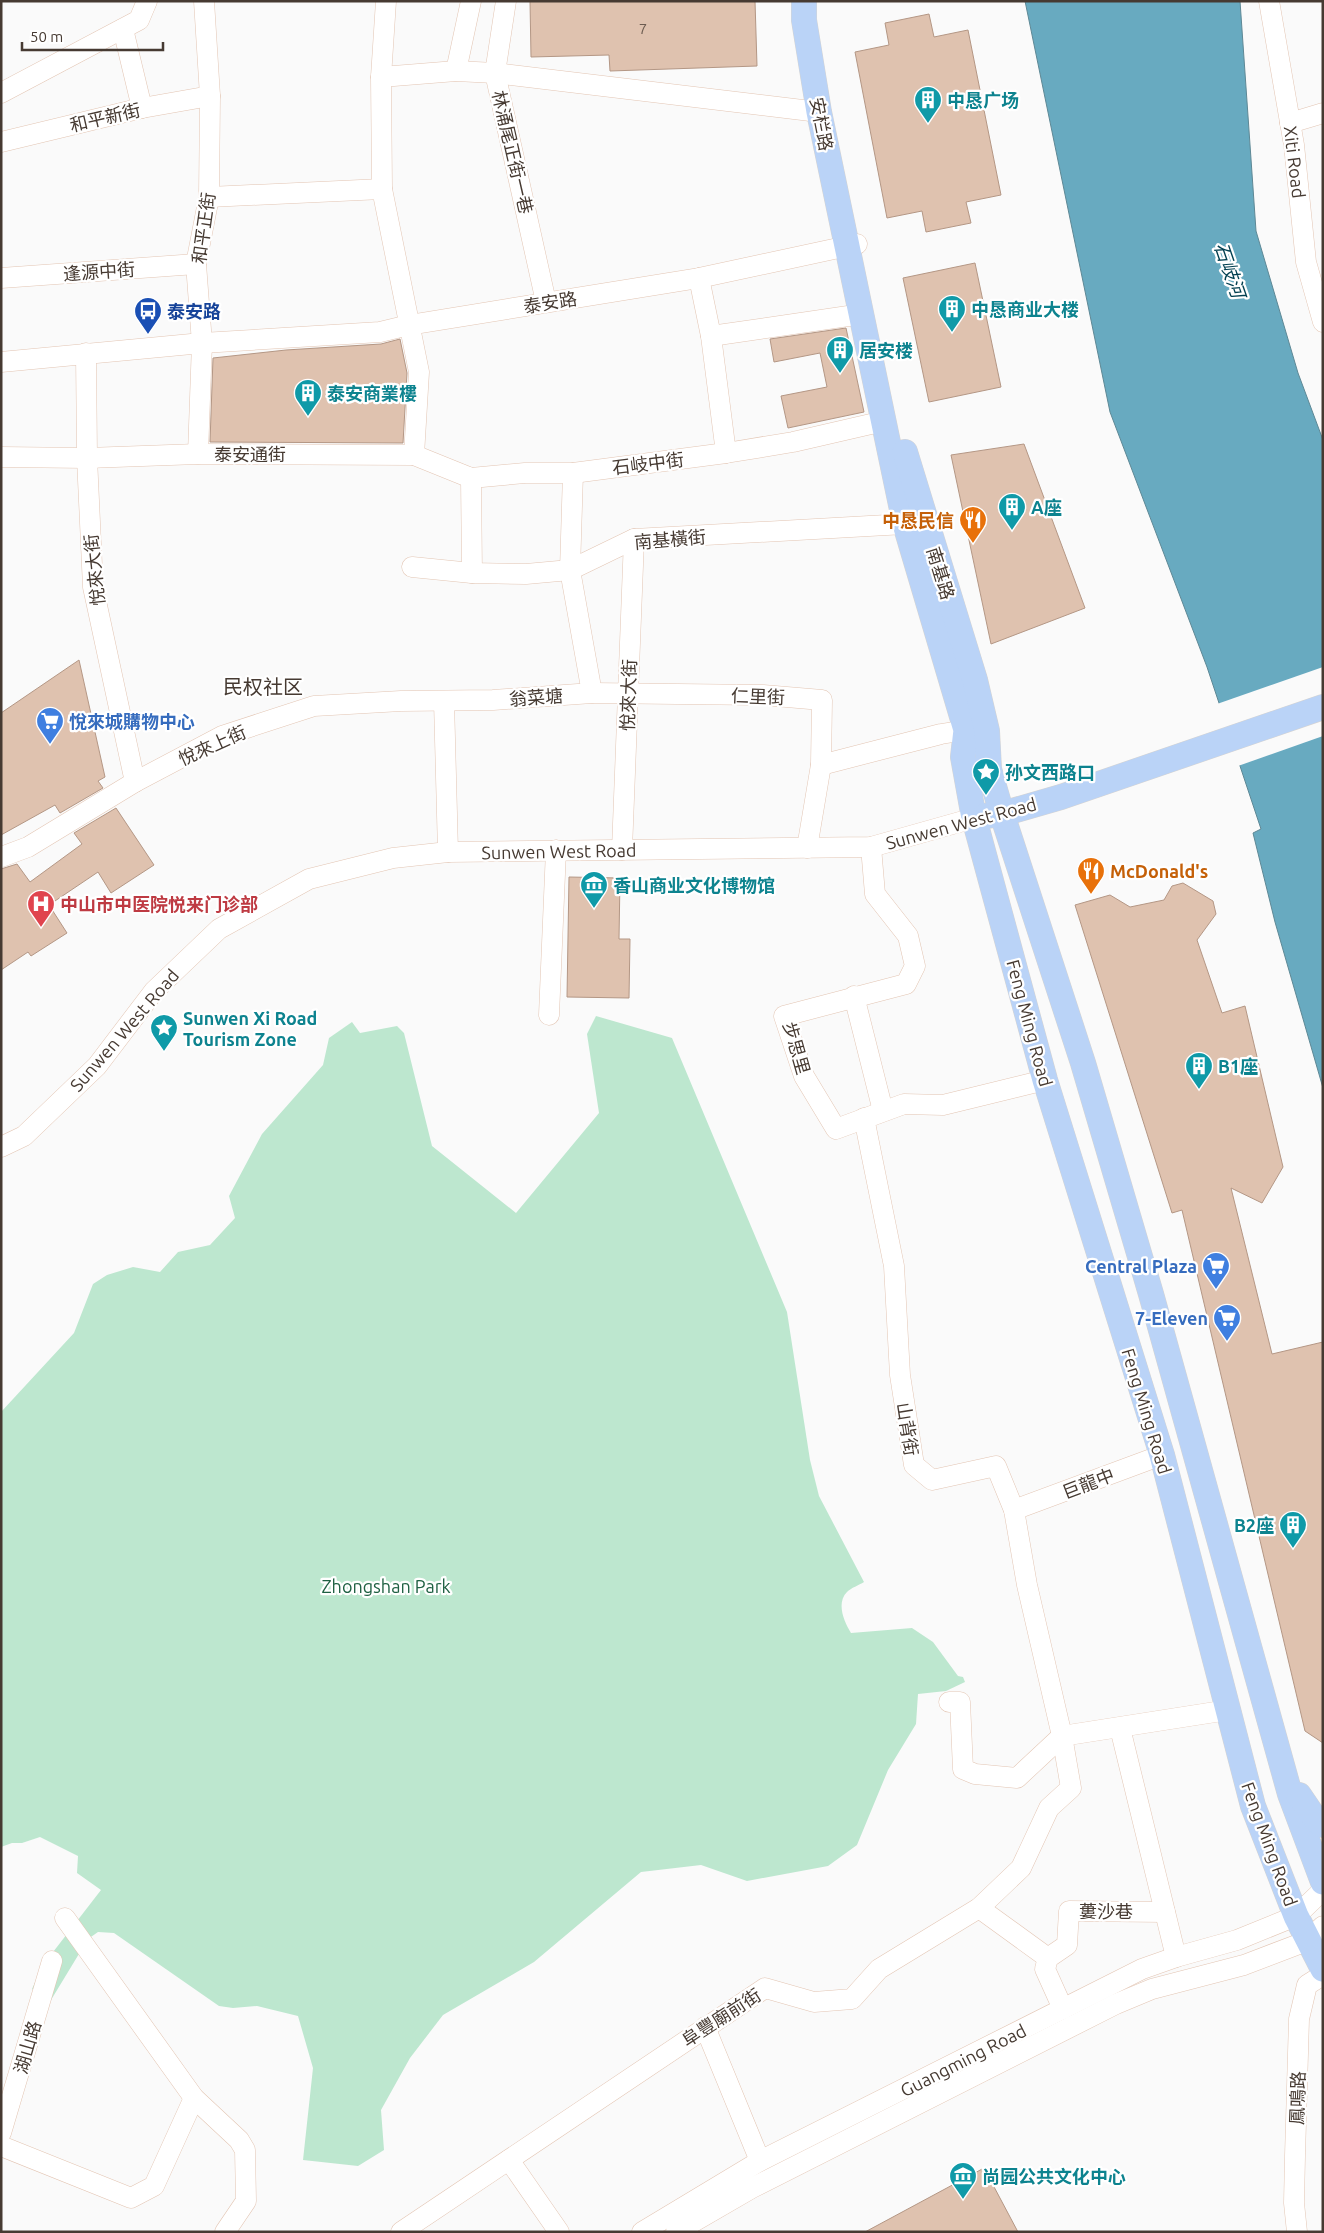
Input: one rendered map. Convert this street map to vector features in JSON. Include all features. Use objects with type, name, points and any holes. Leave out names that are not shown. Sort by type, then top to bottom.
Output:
[{"type":"main road","name":"安栏路","points":[[804,1],[804,20],[819,112],[852,245]]},
{"type":"main road","name":"安栏路","points":[[815,1],[816,20],[830,113],[852,245]]},
{"type":"main road","name":"南基路","points":[[852,245],[862,314],[904,524],[966,730]]},
{"type":"main road","name":"南基路","points":[[852,245],[896,418],[925,521],[975,680],[987,731],[989,769],[1002,814]]},
{"type":"main road","name":"Sunwen West Road","points":[[974,818],[1002,814],[1061,797],[1323,707]]},
{"type":"main road","points":[[966,730],[963,757],[974,818]]},
{"type":"main road","name":"Feng Ming Road","points":[[1002,814],[1083,1063],[1143,1267],[1290,1794],[1323,1882]]},
{"type":"main road","name":"Feng Ming Road","points":[[974,818],[1045,1080],[1162,1455],[1253,1806],[1296,1916],[1315,1933],[1323,1969]]},
{"type":"main road","points":[[1278,1750],[1301,1801],[1316,1820],[1323,1825]]},
{"type":"street","points":[[1,93],[139,20],[147,1]]},
{"type":"street","name":"和平正街","points":[[198,454],[202,343],[196,264],[209,197],[210,96],[204,1]]},
{"type":"street","points":[[386,1],[382,78],[382,190],[419,372],[414,455]]},
{"type":"street","points":[[456,71],[471,1]]},
{"type":"street","name":"林涌尾正街一巷","points":[[506,1],[495,73],[546,302]]},
{"type":"street","name":"Xiti Road","points":[[1269,1],[1290,123],[1306,262],[1323,322]]},
{"type":"street","points":[[122,29],[142,108]]},
{"type":"street","points":[[382,78],[456,71],[495,73],[819,112]]},
{"type":"street","name":"和平新街","points":[[1,142],[142,108],[210,96]]},
{"type":"street","points":[[1290,123],[1323,113]]},
{"type":"street","points":[[209,197],[382,190]]},
{"type":"street","name":"泰安路","points":[[1,362],[202,343],[380,332],[409,325],[699,278],[852,245]]},
{"type":"street","name":"逢源中街","points":[[1,278],[196,264]]},
{"type":"street","points":[[699,278],[711,336],[726,453]]},
{"type":"street","points":[[711,336],[862,314]]},
{"type":"street","name":"悅來大街","points":[[86,353],[87,458],[93,587],[135,782]]},
{"type":"street","name":"石岐中街","points":[[414,455],[471,478],[525,473],[573,473],[726,453],[793,442],[884,421]]},
{"type":"street","name":"泰安通街","points":[[1,457],[87,458],[198,454],[414,455]]},
{"type":"street","points":[[573,473],[570,570],[592,693]]},
{"type":"street","points":[[471,478],[472,573]]},
{"type":"street","name":"南基橫街","points":[[412,567],[472,573],[526,574],[570,570],[634,539],[904,524]]},
{"type":"street","name":"悅來大街","points":[[622,850],[634,539]]},
{"type":"street","name":"翁菜塘","points":[[444,700],[493,700],[592,693],[628,694]]},
{"type":"street","name":"仁里街","points":[[628,694],[763,695],[822,700],[821,765],[808,848]]},
{"type":"street","points":[[444,700],[448,852]]},
{"type":"street","name":"悅來上街","points":[[1,857],[28,847],[135,782],[222,736],[314,706],[444,700]]},
{"type":"street","points":[[821,765],[941,734],[966,730]]},
{"type":"street","name":"Sunwen West Road","points":[[1,1147],[24,1136],[97,1066],[154,990],[219,929],[309,879],[393,858],[448,852],[871,847],[974,818]]},
{"type":"street","name":"步思里","points":[[871,847],[875,894],[908,936],[915,966],[906,984],[854,996],[784,1016],[804,1076],[836,1129],[904,1104],[943,1105],[1045,1080]]},
{"type":"street","points":[[549,1015],[556,850]]},
{"type":"street","points":[[854,996],[883,1111]]},
{"type":"street","name":"山背街","points":[[864,1118],[894,1266],[900,1375],[914,1465],[932,1480],[996,1466],[1014,1510],[1027,1585],[1062,1736]]},
{"type":"street","name":"巨龍中","points":[[1014,1510],[1162,1455]]},
{"type":"street","points":[[949,1702],[960,1702],[963,1769],[975,1774],[1017,1778],[1062,1736],[1228,1710]]},
{"type":"street","points":[[1120,1728],[1176,1957]]},
{"type":"street","name":"阜豐廟前街","points":[[401,2232],[765,1988],[814,2002],[852,1998],[879,1969],[979,1908],[1020,1868],[1049,1808],[1071,1788],[1062,1736]]},
{"type":"street","points":[[1296,1916],[1323,1890]]},
{"type":"street","points":[[979,1908],[1048,1958],[1045,1969],[1063,2009]]},
{"type":"street","name":"蔞沙巷","points":[[1048,1958],[1067,1945],[1069,1911],[1129,1910],[1165,1912]]},
{"type":"street","name":"Guangming Road","points":[[642,2232],[760,2161],[1142,1969],[1236,1940],[1296,1916]]},
{"type":"street","points":[[65,1918],[194,2098],[239,2140],[245,2150],[246,2201],[225,2232]]},
{"type":"street","name":"Guangming Road","points":[[676,2232],[752,2188],[1116,2004],[1152,1989],[1244,1966],[1315,1933]]},
{"type":"street","name":"湖山路","points":[[1,2133],[52,1961]]},
{"type":"street","name":"鳳鳴路","points":[[1297,2232],[1294,2203],[1294,2166],[1299,2019],[1307,1985],[1323,1975]]},
{"type":"street","points":[[705,2027],[760,2161]]},
{"type":"street","points":[[1,2146],[130,2198],[154,2186],[194,2098]]},
{"type":"street","points":[[509,2160],[559,2232]]},
{"type":"green space","name":"Zhongshan Park","points":[[596,1016],[672,1038],[787,1312],[810,1460],[819,1496],[864,1582],[847,1592],[842,1601],[842,1612],[848,1629],[851,1633],[912,1628],[933,1642],[958,1676],[963,1677],[965,1682],[946,1691],[918,1694],[916,1724],[888,1770],[857,1845],[828,1866],[747,1881],[701,1865],[641,1872],[534,1962],[443,2015],[410,2058],[381,2110],[384,2150],[358,2166],[303,2160],[313,2068],[298,2016],[257,2006],[233,2008],[219,2006],[114,1933],[98,1932],[88,1939],[51,2000],[32,1989],[43,1965],[101,1890],[77,1873],[78,1856],[40,1837],[1,1847],[1,1412],[74,1333],[93,1284],[107,1275],[133,1267],[160,1272],[178,1252],[210,1245],[235,1218],[229,1196],[262,1134],[323,1065],[329,1038],[352,1022],[360,1033],[397,1026],[404,1033],[432,1146],[516,1213],[599,1113],[587,1034]]},
{"type":"water","name":"石岐河","points":[[1025,1],[1240,1],[1256,231],[1298,373],[1323,440],[1323,1088],[1275,922],[1253,833],[1261,829],[1207,667],[1110,412]]},
{"type":"pier","points":[[1323,667],[1323,736],[1238,766],[1217,704]]},
{"type":"building","points":[[530,1],[755,1],[757,66],[610,71],[609,55],[531,57]]},
{"type":"building","name":"中恳广场","points":[[929,14],[934,37],[968,30],[1001,195],[966,202],[971,223],[926,232],[922,211],[887,218],[855,52],[889,45],[885,23]]},
{"type":"building","name":"中恳商业大楼","points":[[975,263],[1001,387],[929,402],[903,278]]},
{"type":"building","name":"居安楼","points":[[846,328],[864,412],[788,428],[781,396],[827,387],[820,353],[774,362],[770,339]]},
{"type":"building","name":"泰安商業樓","points":[[400,339],[407,373],[403,443],[210,442],[213,358],[286,350],[381,344]]},
{"type":"building","name":"A座","points":[[1024,444],[1085,608],[991,644],[951,455]]},
{"type":"building","name":"悅來城購物中心","points":[[79,660],[105,777],[98,781],[103,788],[60,813],[55,805],[1,835],[1,713]]},
{"type":"building","points":[[116,808],[154,865],[111,893],[98,872],[49,905],[67,933],[31,956],[28,952],[1,970],[1,869],[17,864],[30,882],[82,844],[74,833]]},
{"type":"building","name":"香山商业文化博物馆","points":[[569,877],[620,878],[619,939],[630,939],[629,998],[567,997]]},
{"type":"building","points":[[1183,883],[1213,901],[1216,914],[1197,940],[1222,1013],[1245,1006],[1283,1167],[1262,1203],[1231,1188],[1272,1354],[1323,1342],[1323,1743],[1305,1731],[1182,1210],[1172,1213],[1075,905],[1110,895],[1130,907],[1164,900],[1172,886]]},
{"type":"building","name":"尚园公共文化中心","points":[[984,2168],[1018,2232],[865,2232]]},
{"type":"place","name":"中恳广场","points":[[928,124]]},
{"type":"place","name":"中恳商业大楼","points":[[952,333]]},
{"type":"place","name":"泰安路","points":[[148,335]]},
{"type":"place","name":"居安楼","points":[[840,374]]},
{"type":"place","name":"泰安商業樓","points":[[308,417]]},
{"type":"place","name":"A座","points":[[1012,531]]},
{"type":"place","name":"中恳民信","points":[[973,544]]},
{"type":"place","name":"悅來城購物中心","points":[[50,745]]},
{"type":"place","name":"孙文西路口","points":[[986,796]]},
{"type":"place","name":"McDonald's","points":[[1091,895]]},
{"type":"place","name":"香山商业文化博物馆","points":[[594,909]]},
{"type":"place","name":"中山市中医院悦来门诊部","points":[[41,928]]},
{"type":"place","name":"Sunwen Xi Road Tourism Zone","points":[[164,1052]]},
{"type":"place","name":"B1座","points":[[1199,1090]]},
{"type":"place","name":"Central Plaza","points":[[1216,1290]]},
{"type":"place","name":"7-Eleven","points":[[1227,1342]]},
{"type":"place","name":"B2座","points":[[1293,1549]]},
{"type":"place","name":"尚园公共文化中心","points":[[963,2200]]},
{"type":"district","name":"民权社区","points":[[263,686]]}]
